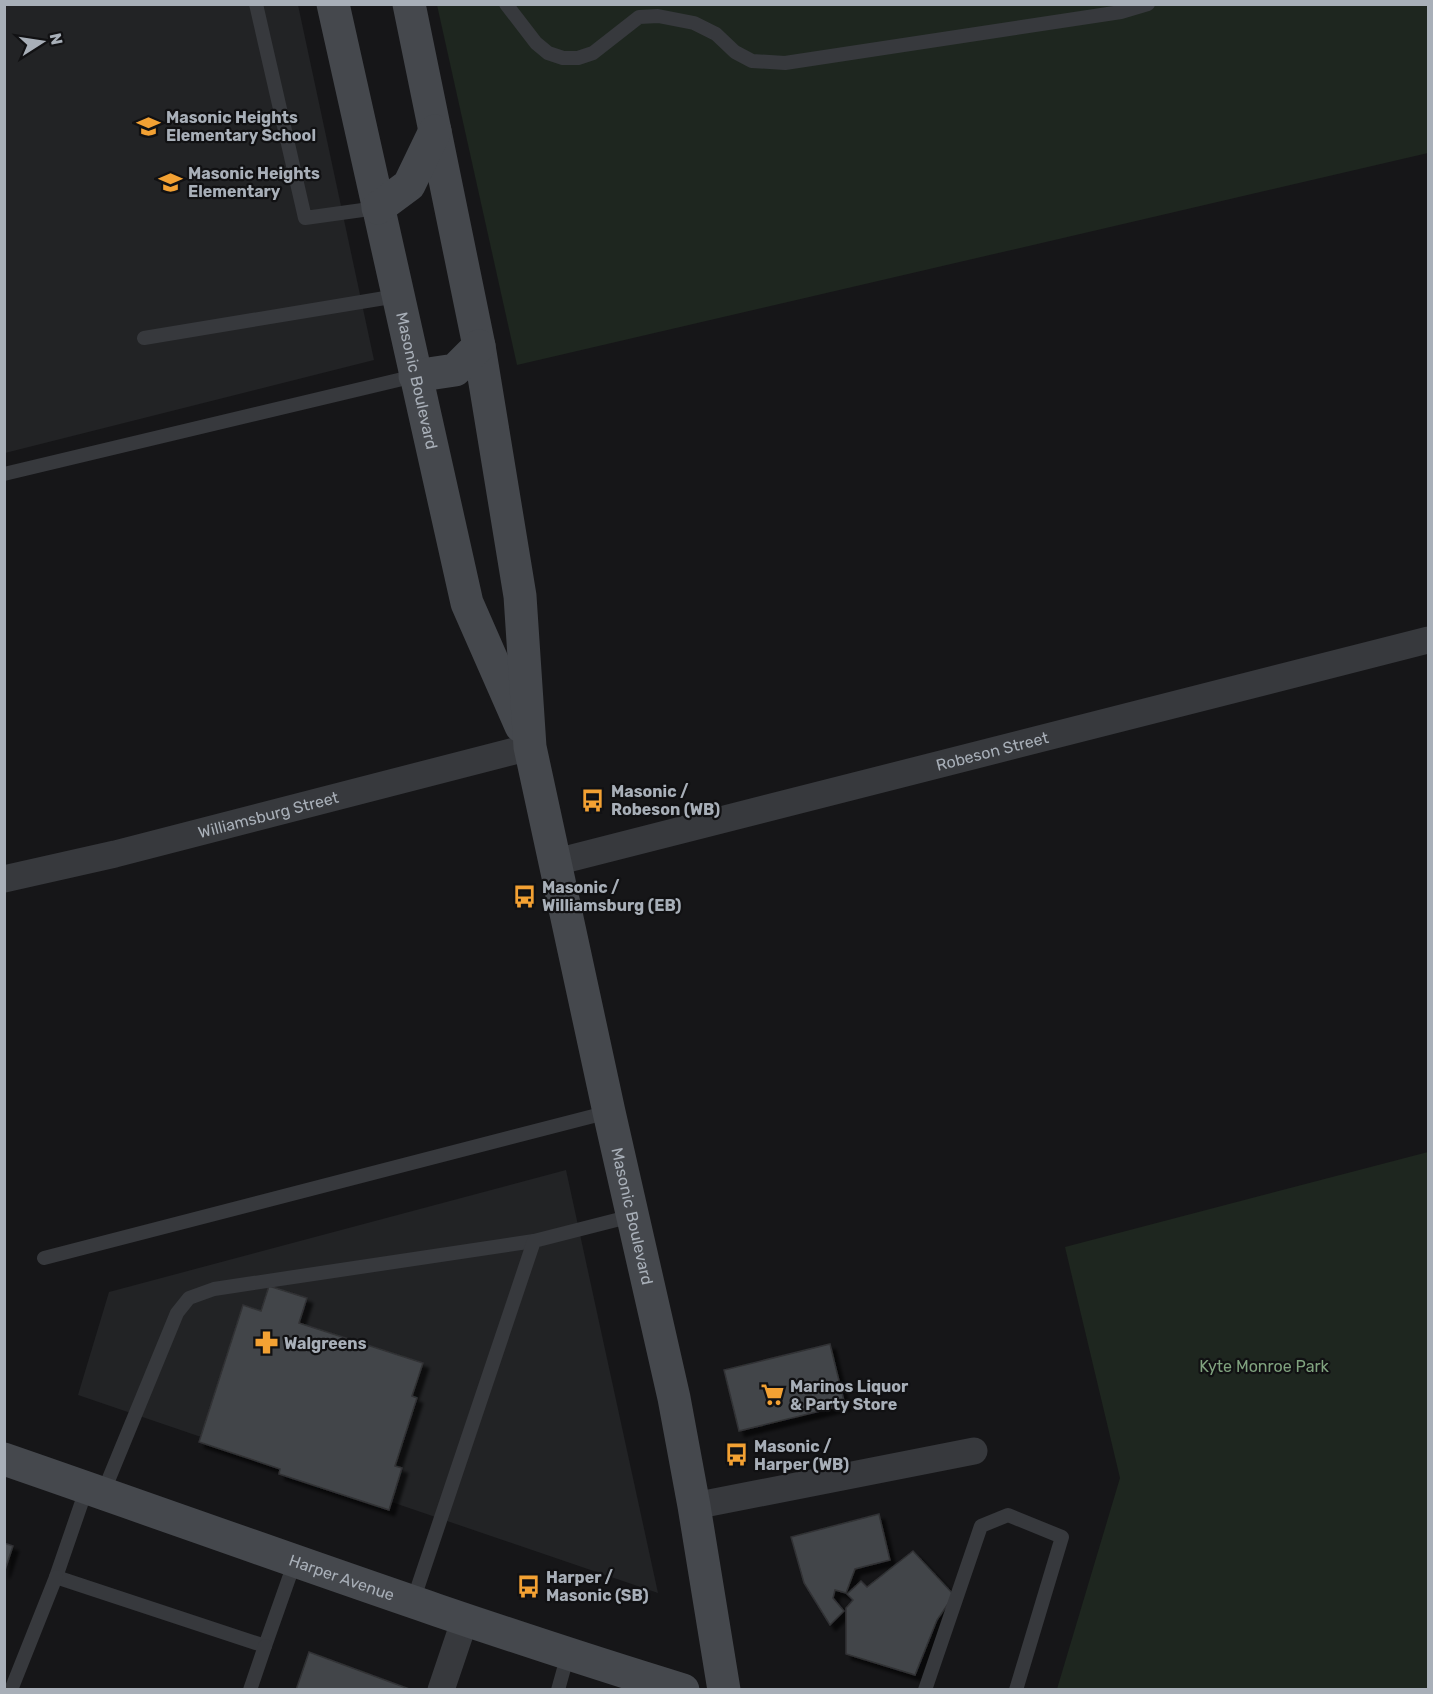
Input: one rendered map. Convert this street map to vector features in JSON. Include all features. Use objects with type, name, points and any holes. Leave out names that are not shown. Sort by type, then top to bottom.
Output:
[{"type":"main road","name":"Masonic Boulevard","points":[[333,4],[467,603],[531,747]]},
{"type":"main road","points":[[392,4],[416,38]]},
{"type":"main road","name":"Masonic Boulevard","points":[[409,4],[479,346],[520,596],[531,747],[609,1112],[674,1398],[724,1689]]},
{"type":"main road","points":[[378,208],[409,185],[435,131]]},
{"type":"main road","points":[[415,376],[455,370],[479,346]]},
{"type":"main road","name":"Harper Avenue","points":[[4,1459],[568,1654],[683,1689]]},
{"type":"street","name":"Robeson Street","points":[[556,862],[1428,640]]},
{"type":"street","name":"Williamsburg Street","points":[[4,879],[115,854],[531,747]]},
{"type":"street","points":[[694,1506],[974,1451]]},
{"type":"street","points":[[441,1689],[465,1619]]},
{"type":"lane","points":[[255,4],[305,218],[378,208]]},
{"type":"lane","points":[[506,4],[536,43],[548,52],[563,58],[578,58],[593,53],[639,17],[658,16],[694,22],[716,34],[735,52],[752,61],[785,63],[1121,12],[1148,4]]},
{"type":"lane","points":[[144,338],[397,296]]},
{"type":"lane","points":[[4,474],[415,376]]},
{"type":"lane","points":[[44,1258],[609,1112]]},
{"type":"lane","points":[[11,1689],[56,1577],[95,1490],[177,1314],[189,1298],[214,1288],[534,1241],[632,1216]]},
{"type":"lane","points":[[413,1601],[534,1241]]},
{"type":"lane","points":[[925,1689],[981,1526],[1008,1515],[1062,1537],[1016,1689]]},
{"type":"lane","points":[[250,1689],[295,1560]]},
{"type":"lane","points":[[56,1577],[265,1646]]},
{"type":"lane","points":[[558,1689],[568,1654]]},
{"type":"shaded area","name":"Masonic Heights Elementary","points":[[5,5],[298,5],[374,360],[5,453]]},
{"type":"shaded area","points":[[566,1170],[658,1593],[78,1395],[109,1292]]},
{"type":"green space","points":[[437,5],[1428,5],[1428,153],[517,365]]},
{"type":"green space","name":"Kyte Monroe Park","points":[[1428,1152],[1428,1689],[1057,1689],[1120,1478],[1065,1247]]},
{"type":"building","name":"Walgreens","points":[[269,1286],[307,1298],[299,1323],[423,1363],[412,1396],[417,1398],[395,1466],[402,1468],[389,1510],[279,1474],[280,1469],[199,1442],[243,1305],[261,1311]]},
{"type":"building","points":[[830,1344],[845,1405],[739,1431],[724,1370]]},
{"type":"building","points":[[879,1514],[890,1560],[855,1569],[846,1593],[835,1590],[833,1598],[844,1611],[830,1625],[804,1583],[791,1537]]},
{"type":"building","points":[[4,1543],[13,1546],[4,1573]]},
{"type":"building","points":[[913,1551],[954,1595],[937,1620],[915,1675],[846,1654],[846,1608],[853,1600],[847,1594],[861,1581],[867,1587]]},
{"type":"building","points":[[309,1652],[412,1690],[296,1690]]},
{"type":"place","name":"Masonic Heights Elementary School","points":[[148,126]]},
{"type":"place","name":"Masonic Heights Elementary","points":[[170,182]]},
{"type":"place","name":"Masonic / Robeson (WB)","points":[[593,800]]},
{"type":"place","name":"Masonic / Williamsburg (EB)","points":[[524,896]]},
{"type":"place","name":"Walgreens","points":[[266,1343]]},
{"type":"place","name":"Marinos Liquor & Party Store","points":[[772,1395]]},
{"type":"place","name":"Masonic / Harper (WB)","points":[[736,1455]]},
{"type":"place","name":"Harper / Masonic (SB)","points":[[528,1586]]}]
